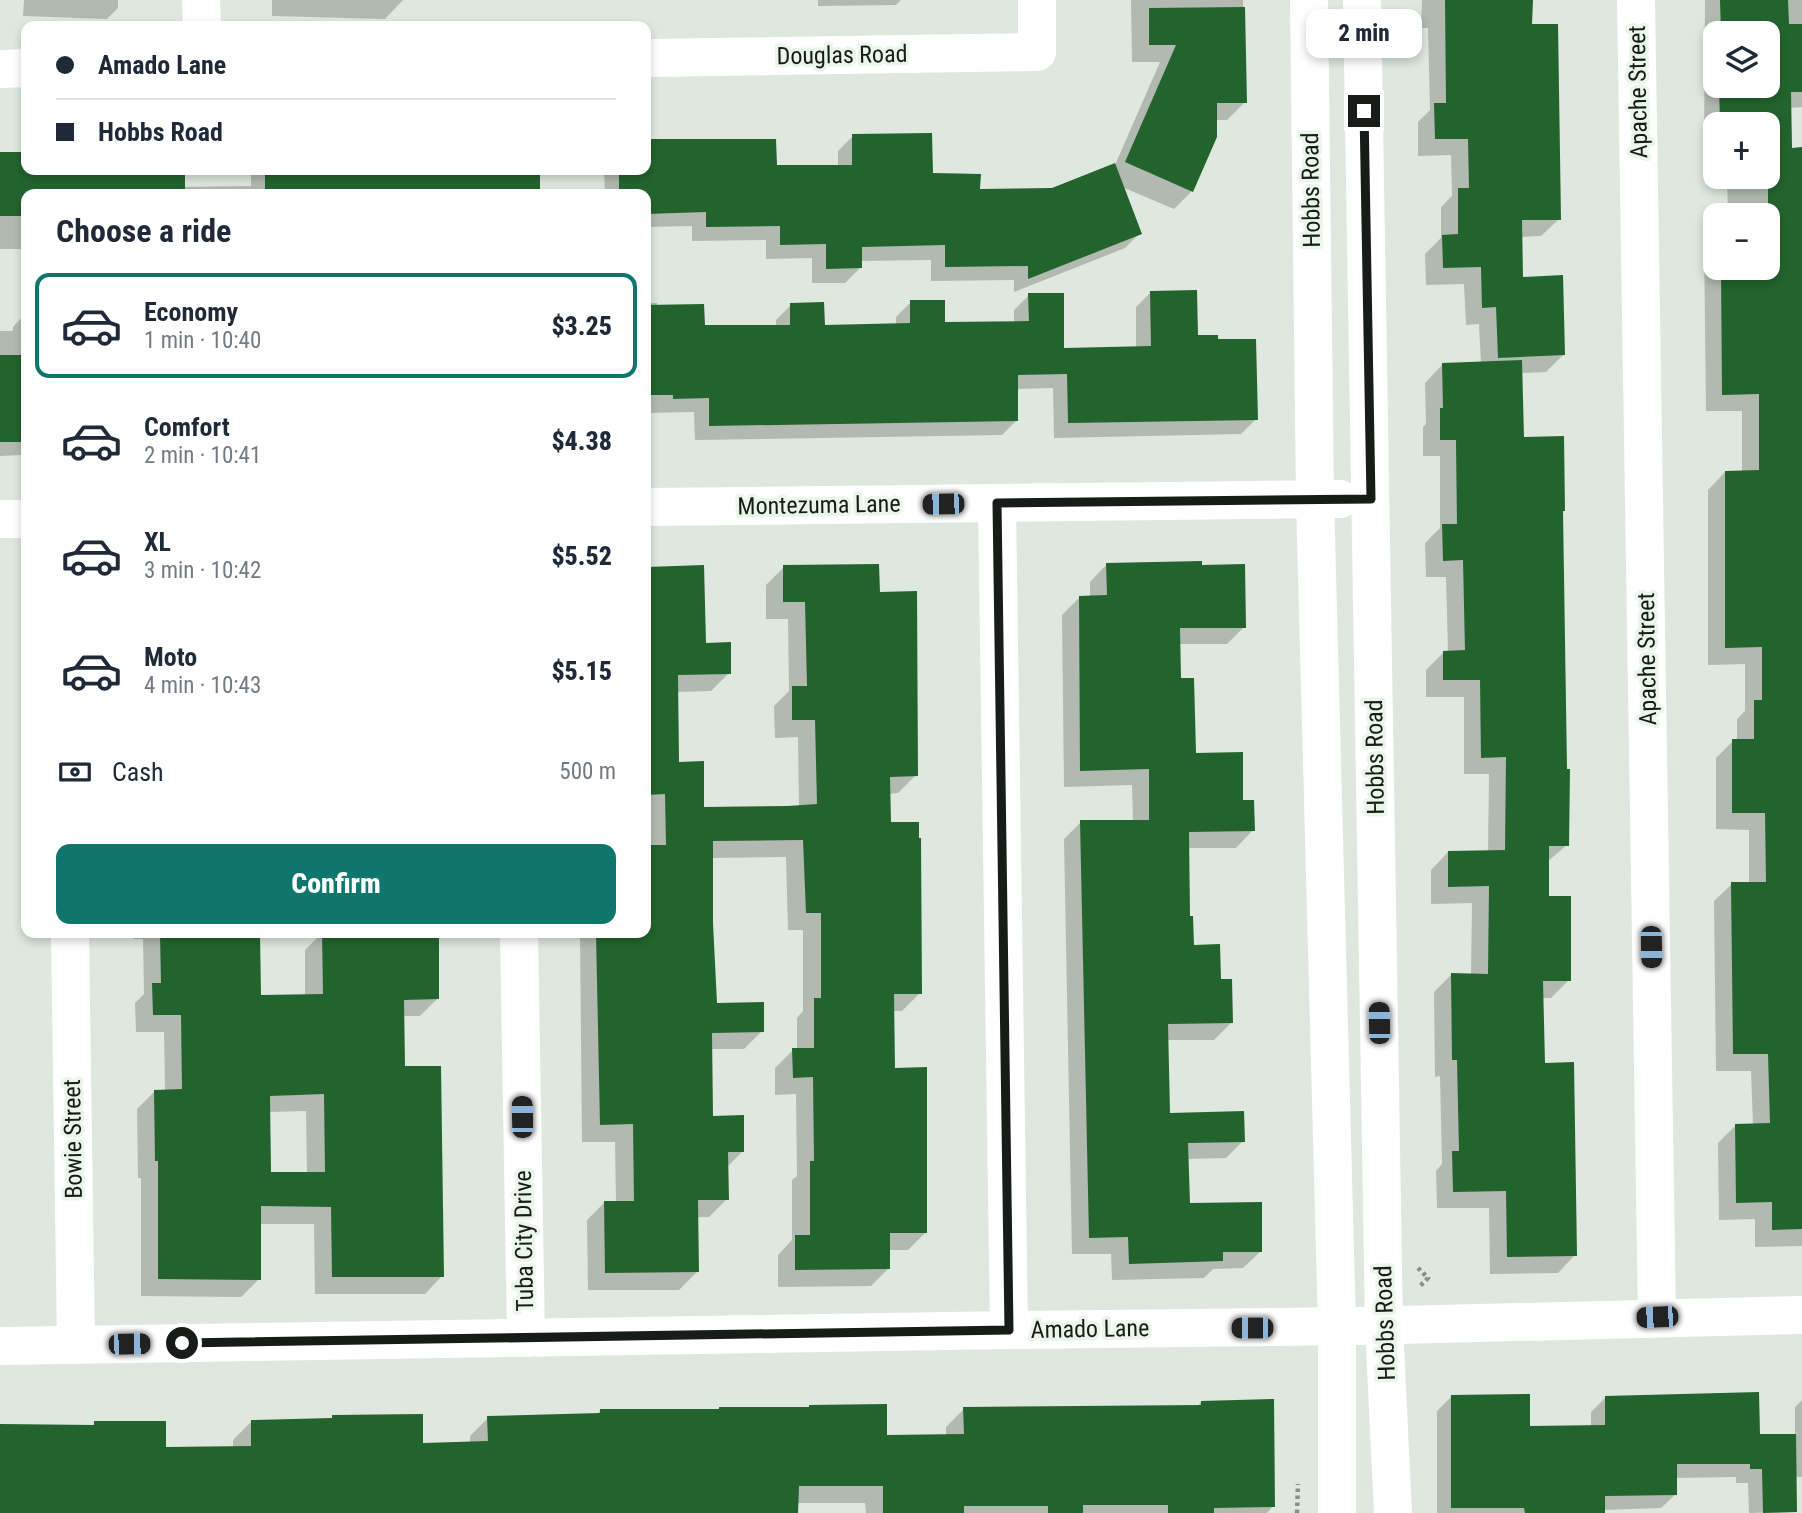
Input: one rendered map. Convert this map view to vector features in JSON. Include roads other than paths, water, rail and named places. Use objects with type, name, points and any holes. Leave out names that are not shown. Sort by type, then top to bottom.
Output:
[{"type":"street","points":[[201,0],[201,21]]},
{"type":"street","name":"Douglas Road","points":[[651,58],[1037,52],[1037,0]]},
{"type":"street","name":"Hobbs Road","points":[[1308,0],[1315,499],[1337,1326],[1337,1513]]},
{"type":"street","name":"Hobbs Road","points":[[1362,0],[1384,1326],[1393,1513]]},
{"type":"street","name":"Apache Street","points":[[1636,0],[1657,1317]]},
{"type":"street","points":[[0,69],[21,68]]},
{"type":"street","name":"Montezuma Lane","points":[[651,507],[1371,499]]},
{"type":"street","points":[[997,503],[1009,1330]]},
{"type":"street","points":[[0,519],[21,519]]},
{"type":"street","name":"Bowie Street","points":[[70,938],[76,1345]]},
{"type":"street","name":"Tuba City Drive","points":[[519,938],[526,1338]]},
{"type":"street","name":"Amado Lane","points":[[0,1346],[1384,1326],[1802,1315]]}]
